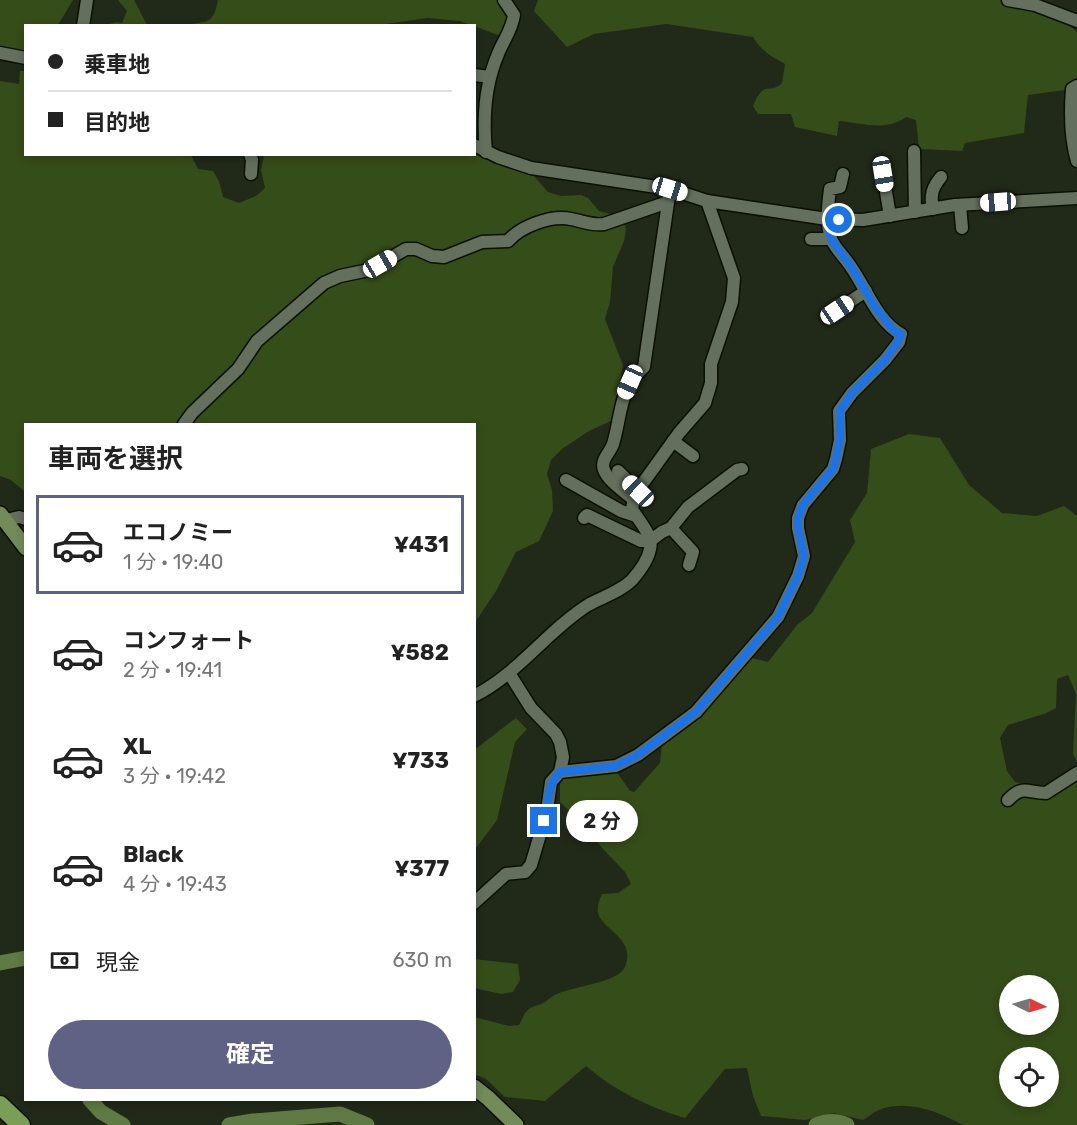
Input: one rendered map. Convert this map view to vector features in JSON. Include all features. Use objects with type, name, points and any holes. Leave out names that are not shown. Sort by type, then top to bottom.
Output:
[{"type":"highway","points":[[0,1105],[21,1125]]},
{"type":"main road","points":[[3,517],[24,545]]},
{"type":"main road","points":[[476,1089],[516,1125]]},
{"type":"street","points":[[83,24],[87,0]]},
{"type":"street","points":[[486,152],[483,128],[490,76],[497,55],[513,24],[514,15],[504,0]]},
{"type":"street","points":[[1008,0],[1035,5],[1077,21]]},
{"type":"street","points":[[0,53],[24,60]]},
{"type":"street","points":[[476,75],[490,76]]},
{"type":"street","points":[[1077,86],[1072,89],[1070,118],[1077,161]]},
{"type":"street","points":[[476,146],[531,168],[669,196],[827,219],[851,221],[960,205],[1077,198]]},
{"type":"street","points":[[914,151],[915,212]]},
{"type":"street","points":[[251,156],[251,174]]},
{"type":"street","points":[[560,772],[616,766],[638,755],[696,712],[778,617],[798,576],[804,556],[798,528],[801,512],[803,505],[833,469],[840,440],[840,411],[852,393],[885,360],[901,334],[894,331],[831,239],[827,219],[830,189],[840,188],[843,174]]},
{"type":"street","points":[[883,174],[890,216]]},
{"type":"street","points":[[933,209],[930,197],[932,188],[940,177]]},
{"type":"street","points":[[185,423],[192,413],[238,369],[257,341],[324,283],[340,276],[369,270],[406,249],[417,249],[432,256],[444,257],[482,242],[508,241],[514,234],[526,228],[552,220],[568,218],[597,225],[604,224],[669,196]]},
{"type":"street","points":[[636,495],[605,474],[603,466],[613,444],[623,396],[630,382],[644,367],[669,196]]},
{"type":"street","points":[[476,695],[509,673],[588,605],[631,581],[646,559],[651,547],[632,509],[636,495],[673,441],[705,403],[711,383],[711,364],[732,302],[734,278],[706,201]]},
{"type":"street","points":[[960,205],[962,228]]},
{"type":"street","points":[[811,239],[831,239]]},
{"type":"street","points":[[837,310],[866,291]]},
{"type":"street","points":[[673,441],[693,456]]},
{"type":"street","points":[[584,518],[587,515],[641,541],[650,541],[671,528],[688,507],[737,470],[742,470]]},
{"type":"street","points":[[618,471],[636,495]]},
{"type":"street","points":[[566,480],[621,511],[636,516]]},
{"type":"street","points":[[3,517],[24,518]]},
{"type":"street","points":[[671,528],[693,552],[689,565]]},
{"type":"street","points":[[476,901],[506,874],[525,872],[531,865],[548,811],[551,782],[560,772],[562,757],[560,742],[556,734],[531,708],[509,673]]},
{"type":"street","points":[[1008,800],[1017,791],[1023,789],[1046,793],[1077,773]]},
{"type":"green space","points":[[0,0],[73,0],[59,24],[24,24],[24,52],[0,48]]},
{"type":"green space","points":[[118,0],[134,0],[146,24],[109,24],[122,23],[127,11]]},
{"type":"green space","points":[[218,0],[501,0],[510,18],[504,34],[498,35],[476,27],[476,24],[427,18],[386,24],[195,24],[210,19]]},
{"type":"green space","points":[[538,0],[1018,0],[1044,2],[1077,32],[1077,77],[1065,90],[1028,95],[1024,133],[965,143],[962,151],[919,149],[916,120],[906,117],[898,122],[882,125],[839,121],[837,136],[795,127],[791,114],[758,114],[753,106],[757,98],[764,90],[777,87],[782,83],[785,64],[763,50],[753,37],[666,24],[594,34],[567,47],[534,11]]},
{"type":"green space","points":[[20,71],[24,71],[24,156],[192,156],[198,169],[213,171],[219,181],[223,197],[239,203],[256,196],[265,188],[261,170],[264,156],[476,156],[476,150],[531,173],[548,192],[561,196],[581,195],[588,198],[599,211],[622,217],[626,229],[624,241],[613,267],[610,302],[605,319],[623,365],[613,420],[589,431],[562,449],[551,460],[547,474],[552,490],[553,511],[539,541],[516,552],[496,591],[476,621],[476,423],[24,423],[24,491],[11,480],[0,476],[0,81],[19,84]]},
{"type":"green space","points":[[909,434],[940,438],[969,485],[1002,513],[1037,516],[1064,506],[1077,516],[1077,762],[1073,754],[1076,694],[1068,675],[1057,679],[1056,708],[1008,725],[1000,738],[1007,771],[1015,782],[1046,785],[1077,778],[1077,1125],[963,1125],[935,1112],[905,1106],[884,1108],[863,1120],[834,1113],[805,1120],[761,1116],[753,1096],[747,1068],[725,1069],[685,1118],[632,1097],[608,1083],[586,1066],[545,1101],[505,1097],[486,1079],[476,1075],[476,1018],[509,1026],[519,1025],[529,1009],[555,995],[614,977],[625,967],[627,958],[627,950],[623,943],[599,916],[598,908],[602,894],[618,893],[631,884],[625,872],[584,825],[560,802],[560,784],[566,775],[616,771],[630,791],[634,792],[660,763],[662,742],[748,657],[768,662],[797,625],[812,613],[855,542],[850,520],[867,493],[871,449]]},
{"type":"green space","points":[[516,718],[527,729],[515,742],[497,820],[477,847],[476,847],[476,748]]},
{"type":"green space","points":[[476,959],[518,964],[520,980],[513,992],[501,994],[476,988]]},
{"type":"waterway","points":[[0,963],[24,958]]},
{"type":"waterway","points":[[91,1101],[101,1112],[123,1125]]},
{"type":"waterway","points":[[229,1125],[340,1114],[367,1125]]},
{"type":"waterway","points":[[816,1125],[832,1122],[847,1125]]},
{"type":"route","points":[[544,821],[548,811],[551,782],[560,772],[616,766],[638,755],[696,712],[778,617],[798,576],[804,556],[798,518],[803,505],[833,469],[840,440],[840,411],[852,393],[885,360],[901,334],[894,331],[875,307],[852,268],[831,239],[827,219],[839,220]]}]
